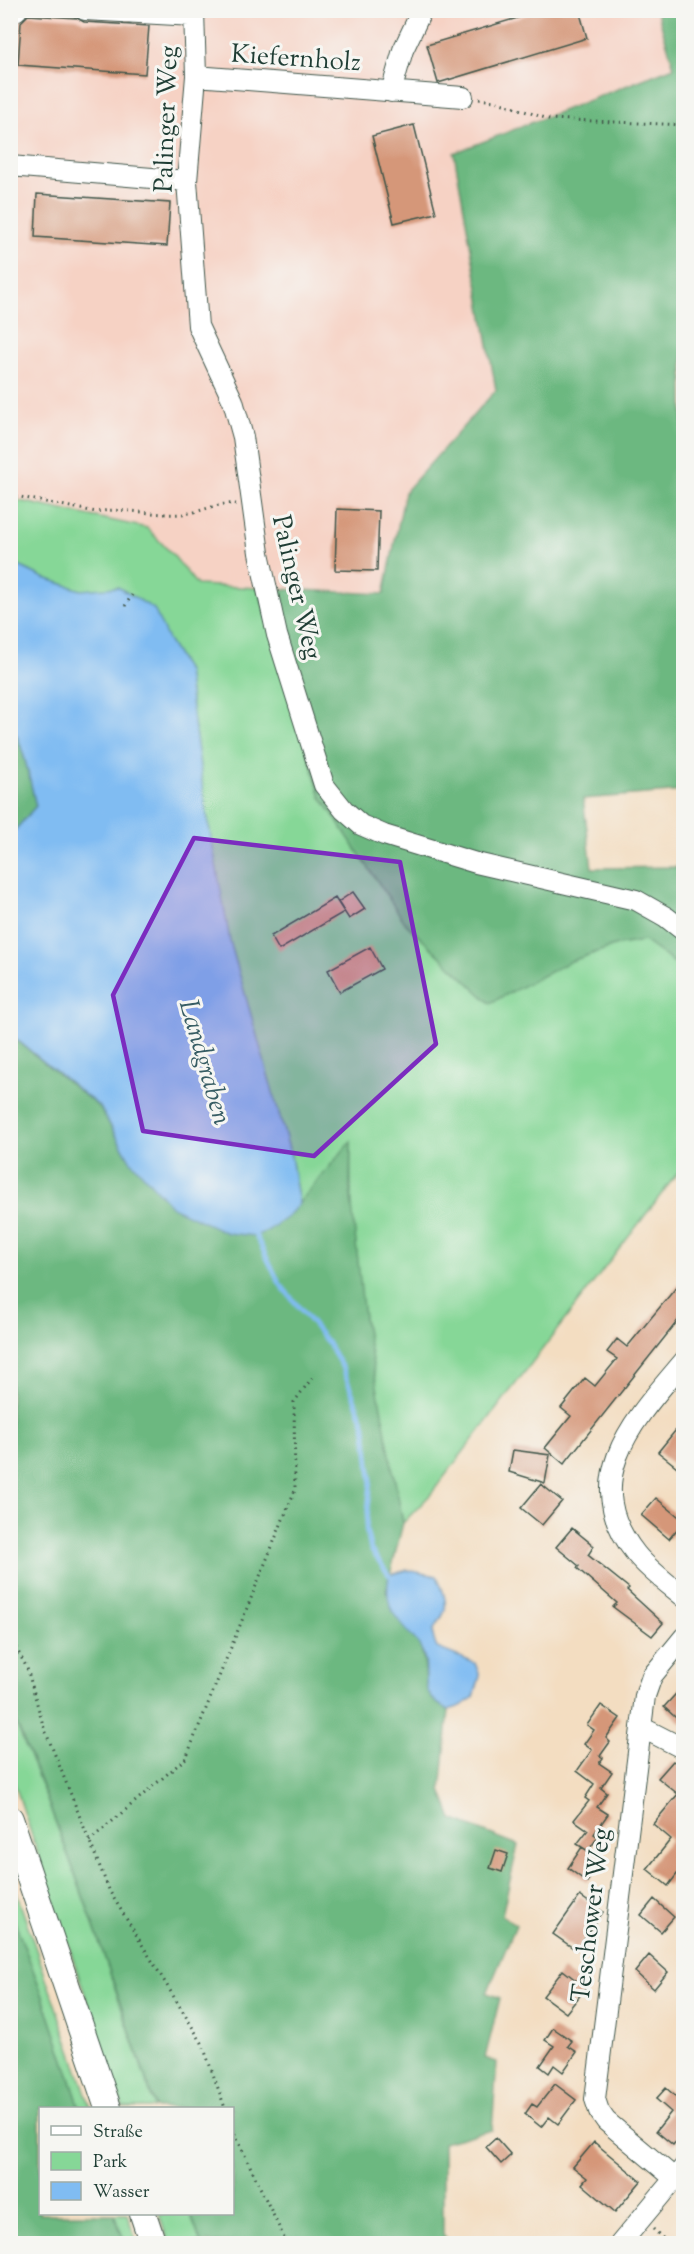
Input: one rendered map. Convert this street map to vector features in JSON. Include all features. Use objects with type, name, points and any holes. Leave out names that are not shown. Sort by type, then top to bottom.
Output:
[{"type":"main road","points":[[10,1819],[107,2107]]},
{"type":"main road","points":[[143,2215],[153,2244]]},
{"type":"street","points":[[10,14],[17,10]]},
{"type":"street","points":[[85,10],[194,13]]},
{"type":"street","name":"Kiefernholz","points":[[392,92],[403,50],[423,10]]},
{"type":"street","name":"Palinger Weg","points":[[194,13],[196,76],[187,181],[198,326],[233,401],[243,437],[259,553],[277,635],[324,784],[344,810],[361,825],[384,835],[476,863],[636,900],[666,917],[684,931]]},
{"type":"street","name":"Kiefernholz","points":[[196,76],[463,97]]},
{"type":"street","points":[[10,166],[187,181]]},
{"type":"street","points":[[684,1361],[640,1413],[626,1434],[616,1455],[611,1494],[619,1526],[636,1554],[684,1597]]},
{"type":"street","name":"Teschower Weg","points":[[679,2173],[606,2121],[595,2099],[645,1696],[652,1676],[684,1637]]},
{"type":"street","points":[[641,1727],[684,1749]]},
{"type":"street","points":[[620,2244],[679,2173]]},
{"type":"path","points":[[463,97],[495,101],[548,119],[684,125]]},
{"type":"path","points":[[10,495],[96,512],[105,510],[162,515],[191,513],[227,503],[253,508]]},
{"type":"path","points":[[125,606],[132,595]]},
{"type":"path","points":[[89,1841],[186,1758],[295,1490],[294,1402],[312,1378]]},
{"type":"path","points":[[10,1637],[27,1668],[43,1725],[110,1892],[202,2043],[224,2107]]},
{"type":"path","points":[[234,2132],[287,2244]]},
{"type":"highlighted area","points":[[194,838],[400,862],[436,1044],[314,1156],[143,1131],[113,995]]},
{"type":"shaded area","points":[[10,11],[657,11],[674,67],[454,153],[496,390],[405,492],[384,595],[197,586],[173,555],[146,528],[11,499]]},
{"type":"green space","points":[[657,11],[683,11],[683,791],[583,799],[592,868],[683,867],[683,969],[644,941],[617,945],[571,961],[490,1003],[406,924],[321,797],[258,588],[384,594],[405,492],[496,390],[454,153],[674,67]]},
{"type":"green space","points":[[11,499],[147,528],[197,585],[258,588],[571,961],[617,945],[644,941],[683,969],[683,1166],[431,1494],[403,1523],[366,1334],[359,1286],[351,1190],[351,1142],[299,1204],[291,1156],[230,941],[205,804],[187,671],[169,642],[81,590],[44,578],[11,562]]},
{"type":"green space","points":[[10,727],[19,741],[36,806],[16,829],[11,831]]},
{"type":"green space","points":[[10,1035],[100,1108],[130,1160],[287,1217],[351,1141],[350,1187],[364,1318],[403,1523],[386,1591],[420,1647],[424,1657],[427,1690],[438,1704],[449,1710],[441,1790],[452,1819],[518,1845],[502,1915],[516,1925],[487,1993],[500,1998],[485,2058],[497,2062],[492,2130],[443,2143],[443,2235],[449,2243],[201,2243],[191,2215],[234,2215],[234,2107],[156,2107],[69,1858],[11,1710]]},
{"type":"green space","points":[[10,1710],[69,1858],[105,1957],[155,2107],[123,2107],[11,1773]]},
{"type":"green space","points":[[10,1874],[91,2107],[80,2107],[41,1991],[11,1912]]},
{"type":"green space","points":[[11,1912],[41,1991],[80,2107],[39,2107],[39,2215],[114,2215],[125,2243],[11,2243]]},
{"type":"green space","points":[[114,2215],[127,2215],[137,2243],[125,2243]]},
{"type":"green space","points":[[159,2215],[190,2215],[201,2243],[169,2243]]},
{"type":"water","points":[[11,562],[44,578],[81,590],[118,587],[154,609],[169,642],[187,671],[205,804],[230,941],[291,1156],[299,1204],[287,1217],[267,1231],[255,1236],[227,1233],[172,1207],[130,1160],[100,1107],[11,1035],[11,831],[16,829],[36,806],[23,752],[11,727]]},
{"type":"water","points":[[407,1570],[437,1576],[442,1588],[445,1609],[433,1634],[437,1648],[475,1663],[480,1676],[474,1697],[461,1706],[449,1710],[431,1697],[427,1690],[426,1667],[421,1648],[398,1620],[391,1607],[388,1593],[389,1575]]},
{"type":"building","points":[[544,10],[579,10],[587,38],[438,83],[427,45]]},
{"type":"building","points":[[28,15],[77,18],[84,22],[149,26],[145,74],[18,65],[21,22]]},
{"type":"building","points":[[414,125],[436,213],[394,223],[372,136]]},
{"type":"building","points":[[37,194],[170,203],[167,246],[35,237]]},
{"type":"building","points":[[337,509],[379,511],[377,571],[335,570]]},
{"type":"building","points":[[353,892],[365,909],[349,919],[338,902]]},
{"type":"building","points":[[335,898],[344,912],[279,950],[271,936]]},
{"type":"building","points":[[370,947],[382,969],[340,992],[328,970]]},
{"type":"building","points":[[684,1278],[684,1313],[564,1464],[545,1448],[571,1416],[561,1408],[585,1378],[595,1386],[617,1359],[607,1352],[617,1339],[627,1347]]},
{"type":"building","points":[[684,1420],[684,1459],[677,1467],[658,1452]]},
{"type":"building","points":[[513,1450],[550,1455],[545,1483],[509,1472]]},
{"type":"building","points":[[541,1484],[562,1501],[542,1525],[521,1508]]},
{"type":"building","points":[[656,1498],[684,1521],[669,1539],[641,1515]]},
{"type":"building","points":[[572,1528],[594,1546],[588,1555],[629,1588],[627,1590],[663,1623],[652,1636],[613,1607],[617,1603],[556,1547]]},
{"type":"building","points":[[684,1685],[684,1725],[664,1707]]},
{"type":"building","points":[[601,1705],[620,1718],[606,1738],[610,1742],[600,1756],[603,1758],[599,1763],[612,1772],[601,1788],[607,1793],[597,1807],[608,1814],[594,1834],[598,1837],[588,1851],[577,1844],[588,1830],[574,1820],[589,1801],[585,1798],[594,1784],[577,1771],[592,1750],[584,1744],[594,1730],[587,1725]]},
{"type":"building","points":[[673,1761],[684,1769],[684,1865],[668,1886],[647,1869],[671,1839],[653,1824],[678,1794],[658,1778]]},
{"type":"building","points":[[582,1847],[602,1861],[587,1882],[568,1868]]},
{"type":"building","points":[[496,1850],[508,1854],[502,1872],[490,1868]]},
{"type":"building","points":[[580,1896],[603,1912],[576,1950],[553,1934]]},
{"type":"building","points":[[654,1899],[674,1917],[661,1932],[641,1915]]},
{"type":"building","points":[[649,1955],[668,1972],[654,1989],[635,1972]]},
{"type":"building","points":[[563,1970],[586,1988],[566,2013],[543,1996]]},
{"type":"building","points":[[553,2028],[572,2041],[568,2046],[577,2052],[563,2072],[554,2065],[549,2073],[540,2066],[554,2046],[545,2040]]},
{"type":"building","points":[[555,2084],[576,2100],[558,2124],[549,2117],[541,2127],[525,2114],[532,2104],[537,2107]]},
{"type":"building","points":[[666,2088],[681,2101],[684,2098],[684,2132],[673,2145],[656,2131],[671,2112],[656,2099]]},
{"type":"building","points":[[496,2138],[511,2155],[501,2164],[486,2147]]},
{"type":"building","points":[[594,2142],[641,2181],[615,2212],[582,2184],[587,2178],[573,2167]]},
{"type":"waterway","name":"Landgraben","points":[[253,1230],[280,1284],[328,1343],[343,1369],[365,1426],[371,1480],[366,1529],[371,1550],[389,1575]]}]
